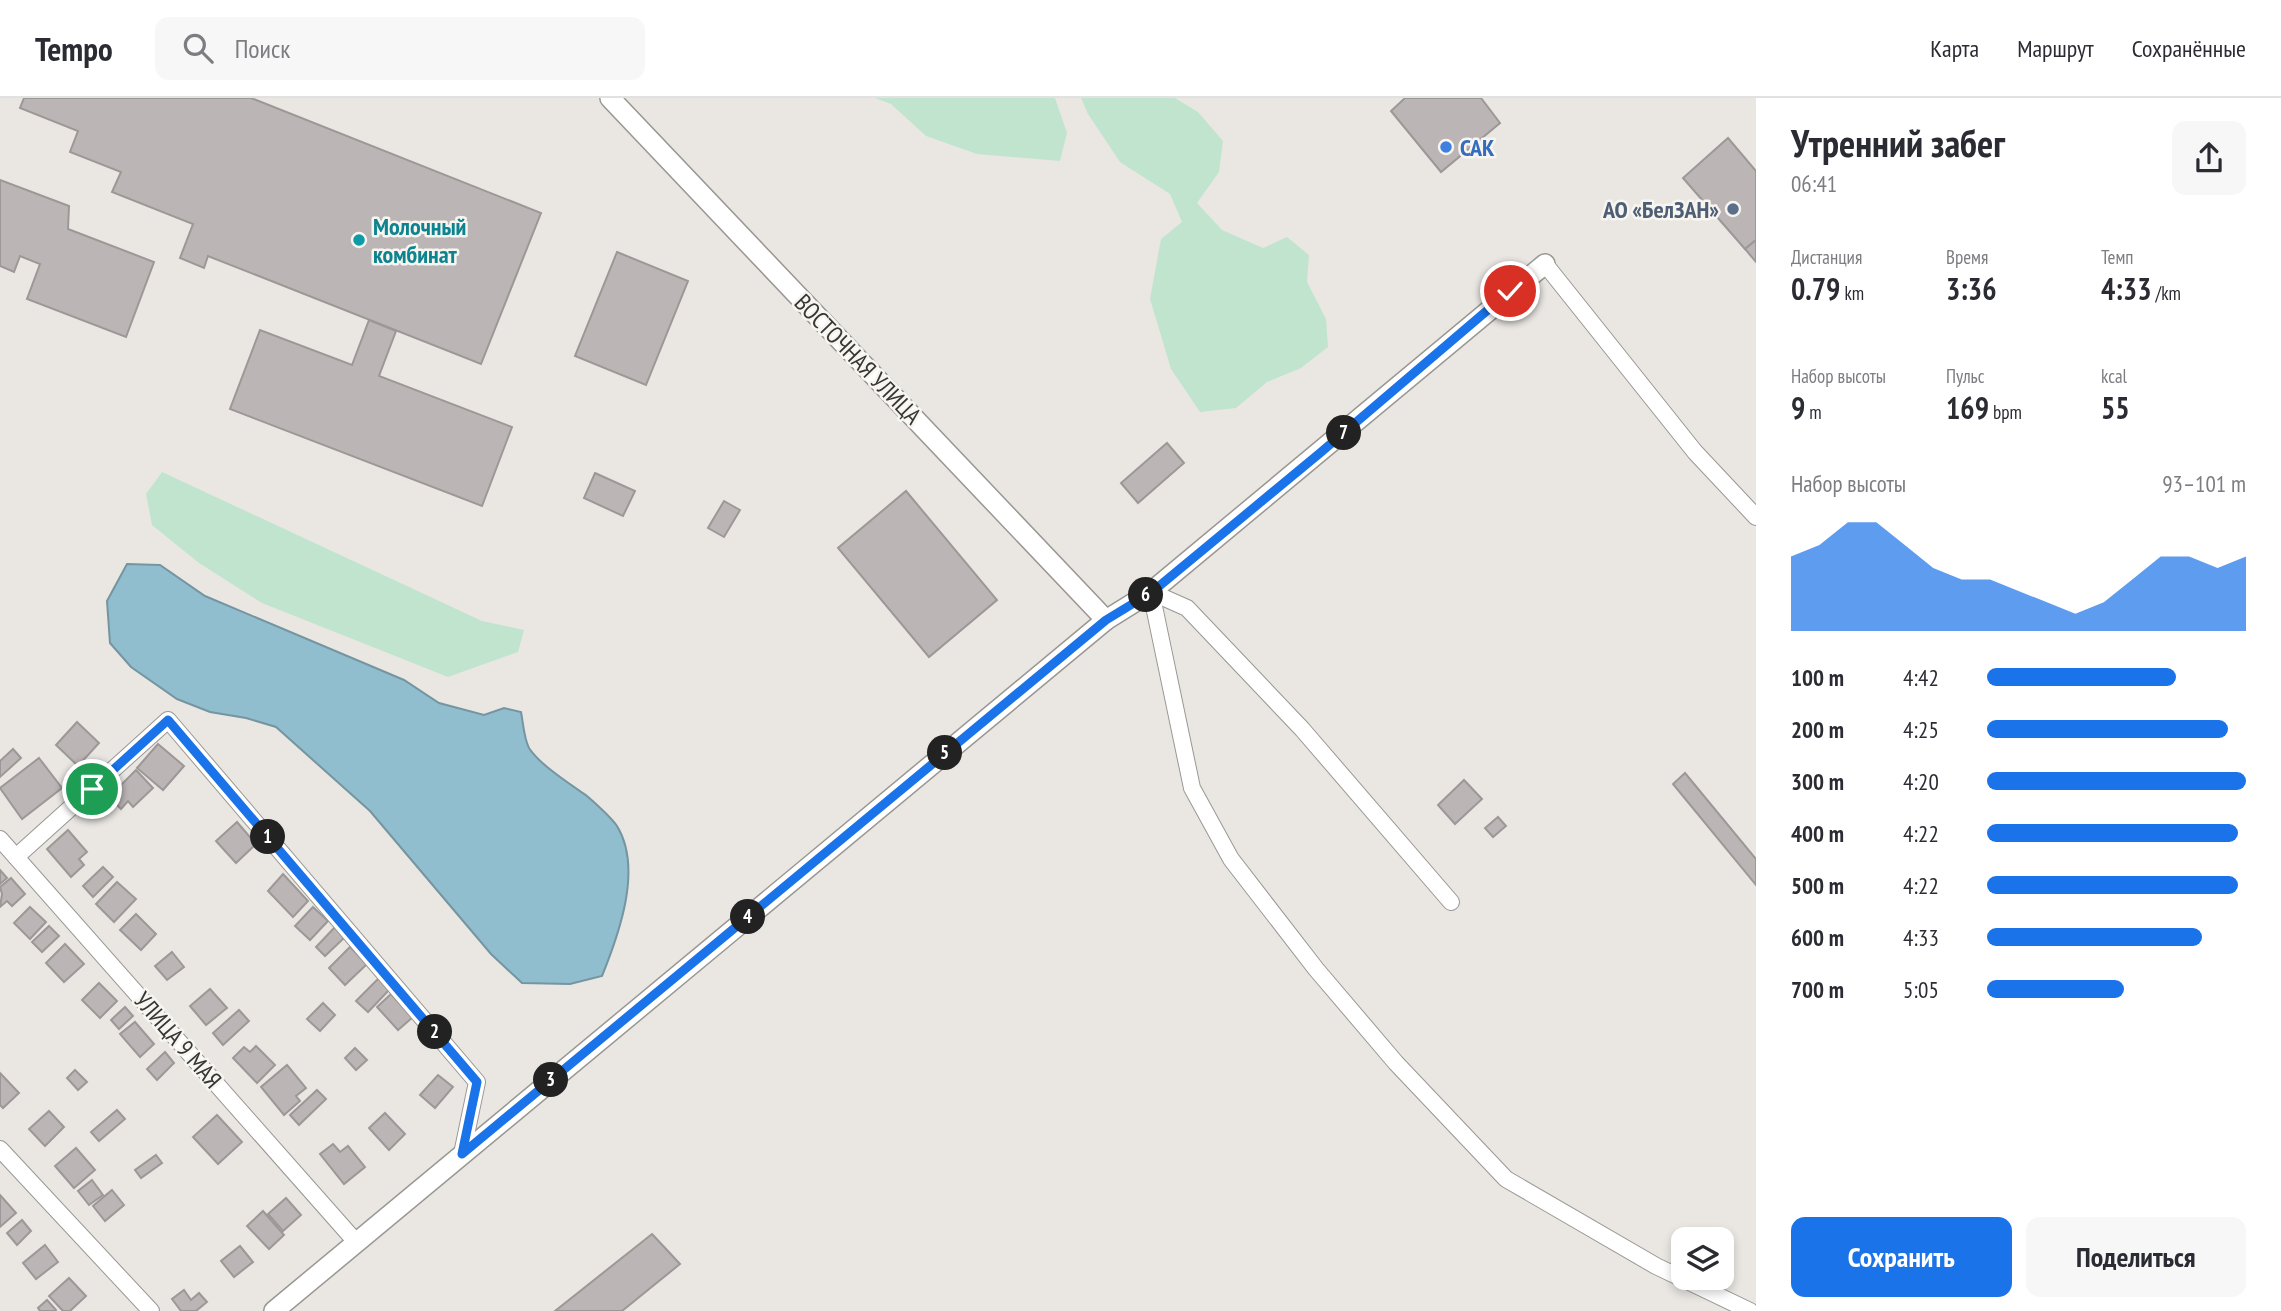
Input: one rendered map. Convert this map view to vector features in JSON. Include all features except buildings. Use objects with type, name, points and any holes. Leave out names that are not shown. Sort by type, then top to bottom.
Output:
[{"type":"street","name":"ВОСТОЧНАЯ УЛИЦА","points":[[610,98],[1106,620]]},
{"type":"street","points":[[274,1311],[1106,620],[1152,592],[1545,264],[1695,452],[1756,517]]},
{"type":"street","points":[[1152,592],[1187,608],[1302,729],[1451,902]]},
{"type":"street","points":[[1152,592],[1192,788],[1231,859],[1316,969],[1396,1063],[1506,1179],[1656,1266],[1749,1311]]},
{"type":"street","points":[[16,857],[168,720],[477,1082],[462,1154]]},
{"type":"street","name":"УЛИЦА 9 МАЯ","points":[[0,839],[356,1242]]},
{"type":"street","points":[[0,1149],[151,1311]]},
{"type":"green space","points":[[875,98],[1055,98],[1067,133],[1060,161],[977,154],[926,136],[891,104]]},
{"type":"green space","points":[[1081,98],[1175,98],[1198,112],[1223,141],[1219,172],[1197,203],[1222,230],[1263,248],[1287,237],[1309,255],[1307,282],[1326,319],[1328,347],[1301,368],[1267,382],[1236,408],[1200,412],[1171,369],[1150,299],[1161,239],[1182,222],[1170,194],[1120,162],[1088,114]]},
{"type":"green space","points":[[162,472],[482,621],[524,630],[518,652],[448,677],[262,603],[199,563],[152,525],[146,494]]},
{"type":"water","points":[[127,564],[160,565],[205,596],[404,680],[439,703],[484,715],[504,708],[521,712],[529,748],[548,767],[603,810],[617,826],[625,843],[628,861],[626,901],[602,976],[570,984],[522,983],[491,954],[370,811],[276,727],[246,718],[210,712],[177,699],[131,667],[110,643],[107,601]]},
{"type":"place","name":"САК","points":[[1446,147]]},
{"type":"place","name":"АО «БелЗАН»","points":[[1733,209]]},
{"type":"place","name":"Молочный комбинат","points":[[359,240]]},
{"type":"route","points":[[92,789],[168,720],[477,1082],[462,1154],[1106,620],[1152,592],[1510,291]]}]
